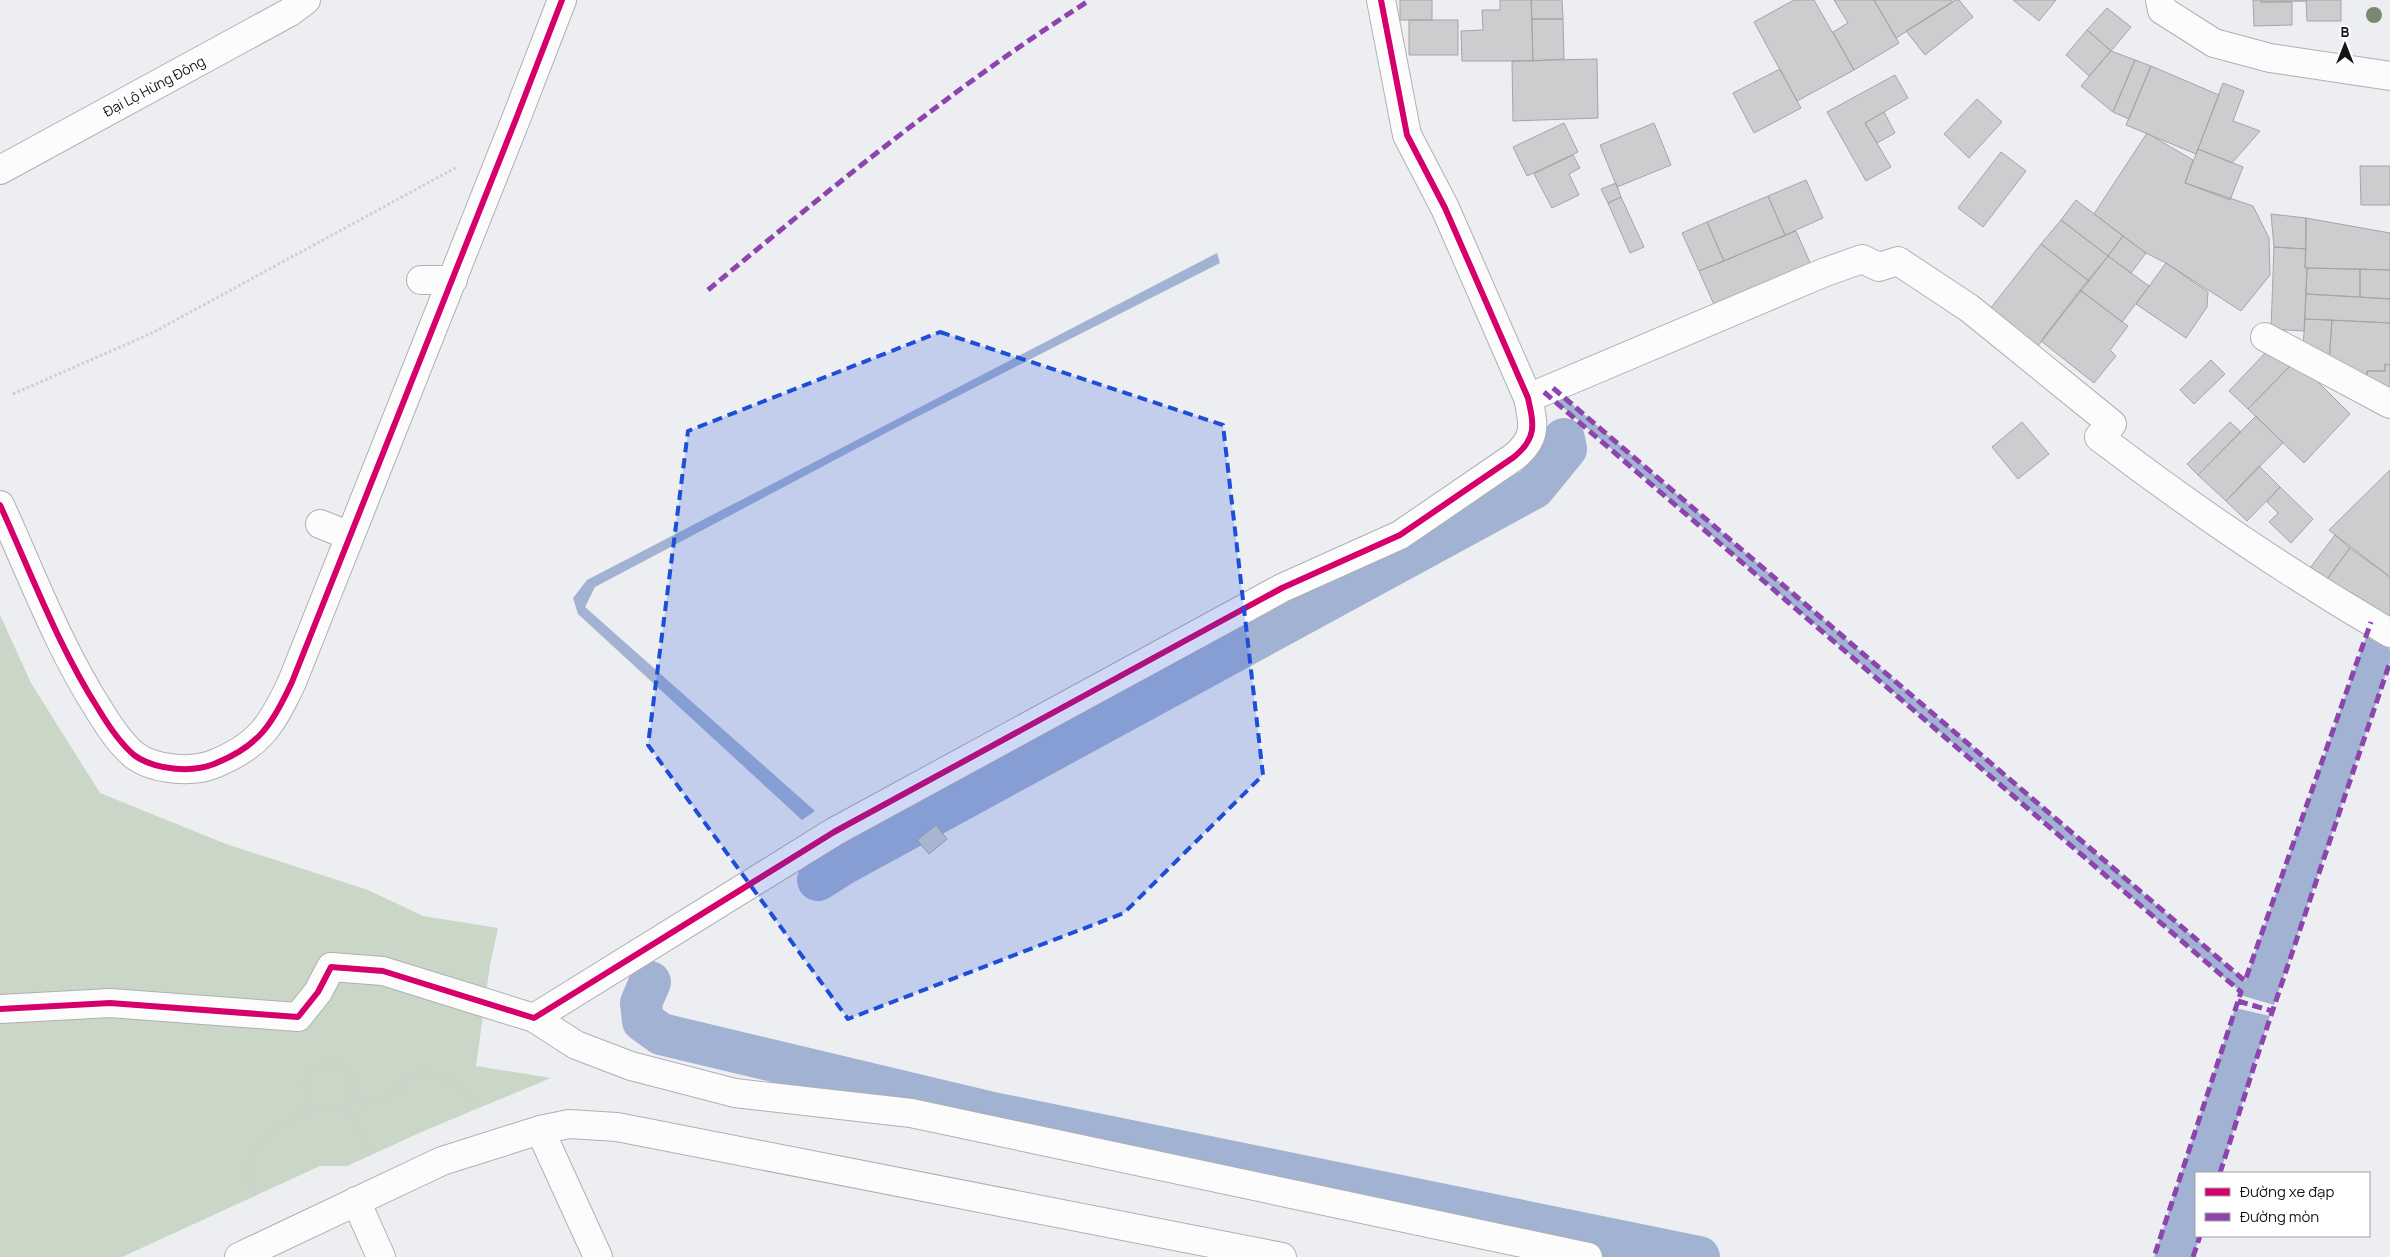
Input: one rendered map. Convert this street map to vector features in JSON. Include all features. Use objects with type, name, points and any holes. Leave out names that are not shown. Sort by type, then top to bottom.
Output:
[{"type":"street","name":"Đại Lộ Hừng Đông","points":[[0,170],[290,12],[306,0]]},
{"type":"street","points":[[0,505],[70,658],[110,727],[134,755],[150,763],[172,768],[204,768],[237,755],[261,736],[278,713],[292,682],[562,0]]},
{"type":"street","points":[[534,1018],[834,832],[1282,588],[1400,535],[1527,446],[1534,423],[1528,398],[1445,208],[1407,136],[1381,0]]},
{"type":"street","points":[[2162,3],[2214,43],[2270,58],[2390,76]]},
{"type":"street","points":[[1528,398],[1823,273],[1862,259],[1879,267],[1898,261],[1968,308],[2112,424],[2099,436],[2145,472],[2227,531],[2390,633]]},
{"type":"street","points":[[421,280],[452,280]]},
{"type":"street","points":[[2265,337],[2390,404]]},
{"type":"street","points":[[320,524],[350,536]]},
{"type":"street","points":[[0,1009],[110,1003],[298,1017],[318,992],[331,967],[383,971],[534,1018],[576,1045],[631,1066],[735,1093],[911,1113],[1588,1257]]},
{"type":"street","points":[[239,1257],[442,1161],[540,1130],[569,1124],[617,1127],[1282,1257]]},
{"type":"street","points":[[540,1130],[598,1257]]},
{"type":"street","points":[[356,1201],[381,1257]]},
{"type":"path","points":[[13,394],[152,333],[458,167]]},
{"type":"path","points":[[312,1107],[307,1098],[305,1079],[309,1072],[327,1064],[340,1064],[348,1070],[354,1084],[349,1110],[370,1156]]},
{"type":"path","points":[[352,1102],[375,1104],[389,1098],[414,1073],[431,1072],[446,1078],[480,1107]]},
{"type":"path","points":[[255,1196],[248,1179],[248,1160],[255,1147],[268,1133],[282,1128],[312,1107],[334,1106],[349,1110]]},
{"type":"highlighted area","points":[[940,332],[1223,425],[1263,775],[1124,913],[848,1019],[648,745],[688,431]]},
{"type":"green space","points":[[0,615],[31,683],[100,793],[226,844],[368,890],[423,916],[498,928],[490,965],[476,1066],[551,1078],[426,1130],[347,1166],[320,1166],[122,1257],[0,1257]]},
{"type":"water","points":[[1217,253],[1220,263],[903,424],[595,587],[585,607],[815,811],[802,820],[578,614],[573,598],[587,580]]},
{"type":"water","points":[[1558,392],[2245,981],[2367,634],[2390,649],[2390,662],[2274,1005],[2240,995],[2241,992],[1550,396]]},
{"type":"water","points":[[2235,1008],[2270,1016],[2220,1172],[2195,1172],[2195,1237],[2200,1237],[2193,1257],[2154,1257]]},
{"type":"building","points":[[1400,0],[1432,0],[1432,20],[1400,20]]},
{"type":"building","points":[[1500,0],[1531,0],[1533,61],[1462,61],[1461,31],[1483,30],[1482,10],[1500,10]]},
{"type":"building","points":[[1531,0],[1562,0],[1563,19],[1532,19]]},
{"type":"building","points":[[1794,0],[1814,0],[1854,70],[1797,101],[1754,22]]},
{"type":"building","points":[[1834,0],[1874,0],[1899,43],[1854,70],[1833,32],[1848,23]]},
{"type":"building","points":[[1874,0],[1951,0],[1953,2],[1896,38]]},
{"type":"building","points":[[1955,0],[1959,0],[1973,17],[1925,55],[1906,31]]},
{"type":"building","points":[[2013,0],[2056,0],[2039,21]]},
{"type":"building","points":[[2253,0],[2261,0],[2261,2],[2292,2],[2292,25],[2254,26]]},
{"type":"building","points":[[2261,0],[2306,0],[2306,1],[2261,2]]},
{"type":"building","points":[[2306,0],[2341,0],[2341,21],[2307,21]]},
{"type":"building","points":[[2107,8],[2131,27],[2111,51],[2087,30]]},
{"type":"building","points":[[1532,19],[1563,19],[1564,59],[1533,61]]},
{"type":"building","points":[[1409,20],[1458,20],[1458,55],[1409,55]]},
{"type":"building","points":[[2087,30],[2111,51],[2089,76],[2066,55]]},
{"type":"building","points":[[2111,51],[2135,60],[2113,112],[2081,86]]},
{"type":"building","points":[[1597,59],[1598,118],[1513,121],[1512,61]]},
{"type":"building","points":[[2135,60],[2151,66],[2129,119],[2113,112]]},
{"type":"building","points":[[2151,66],[2219,95],[2196,154],[2126,125]]},
{"type":"building","points":[[1780,69],[1801,108],[1754,133],[1733,93]]},
{"type":"building","points":[[1895,75],[1908,98],[1865,123],[1891,167],[1866,181],[1827,112]]},
{"type":"building","points":[[2223,83],[2244,91],[2233,121],[2260,131],[2232,163],[2198,149]]},
{"type":"building","points":[[1977,99],[2002,122],[1969,158],[1944,134]]},
{"type":"building","points":[[1884,112],[1895,133],[1877,143],[1865,123]]},
{"type":"building","points":[[1564,123],[1578,152],[1527,176],[1513,147]]},
{"type":"building","points":[[1654,123],[1671,165],[1617,187],[1600,145]]},
{"type":"building","points":[[2147,133],[2193,160],[2185,183],[2253,206],[2269,238],[2270,275],[2241,311],[2166,263],[2146,253],[2094,214]]},
{"type":"building","points":[[2198,149],[2243,167],[2230,200],[2185,183]]},
{"type":"building","points":[[2001,152],[2026,171],[1983,227],[1958,208]]},
{"type":"building","points":[[1573,155],[1580,168],[1569,174],[1579,195],[1552,208],[1534,174]]},
{"type":"building","points":[[2360,166],[2390,166],[2390,205],[2361,205]]},
{"type":"building","points":[[1806,180],[1823,218],[1785,235],[1768,196]]},
{"type":"building","points":[[1616,183],[1621,197],[1608,203],[1601,189]]},
{"type":"building","points":[[1768,196],[1785,235],[1724,261],[1707,222]]},
{"type":"building","points":[[1621,197],[1644,247],[1630,253],[1608,203]]},
{"type":"building","points":[[2076,200],[2123,236],[2108,256],[2061,220]]},
{"type":"building","points":[[2271,214],[2306,218],[2306,249],[2274,247]]},
{"type":"building","points":[[2306,218],[2390,233],[2390,270],[2305,268]]},
{"type":"building","points":[[2061,220],[2108,256],[2089,281],[2041,244]]},
{"type":"building","points":[[1707,222],[1724,261],[1699,271],[1682,233]]},
{"type":"building","points":[[1796,231],[1816,276],[1720,318],[1699,271]]},
{"type":"building","points":[[2123,236],[2146,253],[2131,273],[2108,256]]},
{"type":"building","points":[[2041,244],[2089,281],[2037,347],[1990,309]]},
{"type":"building","points":[[2274,247],[2306,249],[2304,331],[2271,329]]},
{"type":"building","points":[[2108,256],[2149,286],[2122,322],[2080,290]]},
{"type":"building","points":[[2166,263],[2208,292],[2207,307],[2186,338],[2136,304]]},
{"type":"building","points":[[2307,268],[2360,269],[2360,297],[2306,294]]},
{"type":"building","points":[[2360,269],[2390,270],[2390,299],[2360,297]]},
{"type":"building","points":[[2080,290],[2128,326],[2110,350],[2116,356],[2094,383],[2041,341]]},
{"type":"building","points":[[2306,294],[2390,299],[2390,323],[2305,319]]},
{"type":"building","points":[[2305,319],[2332,320],[2329,363],[2303,347]]},
{"type":"building","points":[[2332,320],[2390,323],[2390,365],[2385,364],[2385,371],[2367,371],[2367,384],[2329,363]]},
{"type":"building","points":[[2270,348],[2289,367],[2248,409],[2229,391]]},
{"type":"building","points":[[2211,360],[2225,374],[2194,404],[2180,390]]},
{"type":"building","points":[[2296,360],[2350,414],[2304,463],[2248,409]]},
{"type":"building","points":[[2385,364],[2390,365],[2390,391],[2367,384],[2367,371],[2385,371]]},
{"type":"building","points":[[2256,416],[2283,443],[2226,501],[2198,475]]},
{"type":"building","points":[[2022,422],[2049,454],[2018,479],[1992,447]]},
{"type":"building","points":[[2230,422],[2241,432],[2198,475],[2187,464]]},
{"type":"building","points":[[2259,466],[2280,487],[2247,521],[2226,501]]},
{"type":"building","points":[[2390,470],[2390,577],[2329,530]]},
{"type":"building","points":[[2280,487],[2313,519],[2291,543],[2269,522],[2278,513],[2267,502]]},
{"type":"building","points":[[2335,535],[2350,548],[2327,579],[2310,568]]},
{"type":"building","points":[[2350,548],[2390,577],[2390,624],[2327,579]]},
{"type":"building","points":[[936,825],[947,839],[929,854],[917,840]]},
{"type":"waterway","points":[[818,880],[845,863],[1534,488],[1566,449],[1564,439]]},
{"type":"waterway","points":[[650,982],[641,1003],[643,1021],[661,1034],[988,1112],[1699,1257]]},
{"type":"marked path","points":[[708,290],[894,139],[991,67],[1090,0]]},
{"type":"marked path","points":[[1553,388],[2245,981],[2371,622]]},
{"type":"marked path","points":[[1544,392],[2241,992],[2154,1257]]},
{"type":"marked path","points":[[2220,1172],[2255,1063],[2390,662]]},
{"type":"marked path","points":[[2238,1001],[2272,1011]]},
{"type":"marked path","points":[[2193,1257],[2200,1237]]},
{"type":"cycle path","points":[[0,505],[58,635],[84,686],[106,722],[134,755],[162,767],[184,769],[205,767],[242,750],[253,741],[278,710],[292,682],[562,0]]},
{"type":"cycle path","points":[[0,1009],[110,1003],[298,1017],[318,992],[331,967],[383,971],[534,1018],[834,832],[1282,588],[1400,535],[1514,457],[1527,444],[1532,430],[1532,416],[1528,398],[1445,208],[1407,135],[1381,0]]}]
